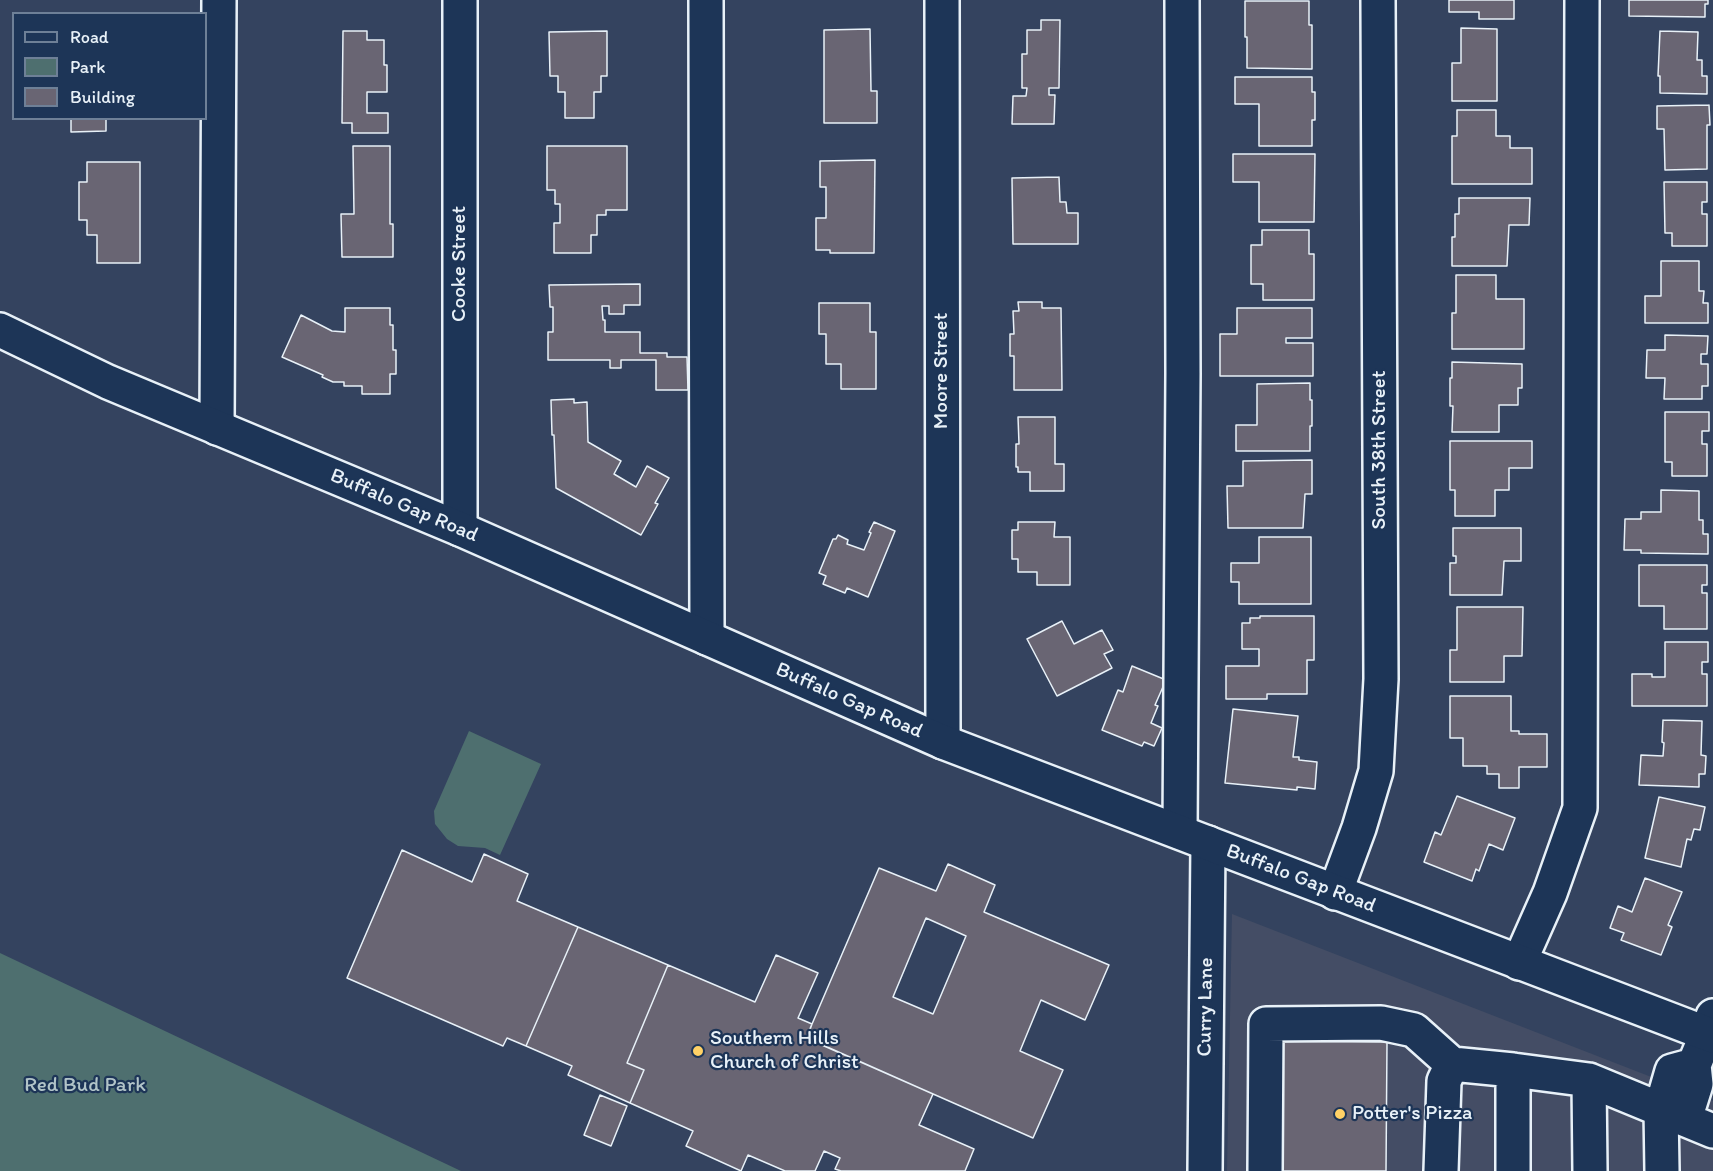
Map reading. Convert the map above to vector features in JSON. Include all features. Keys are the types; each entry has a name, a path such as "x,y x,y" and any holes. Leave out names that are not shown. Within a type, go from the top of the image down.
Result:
{"street":[{"path":"217,428 219,0"},
{"name":"Cooke Street","path":"460,0 460,529"},
{"path":"706,0 707,638"},
{"name":"Moore Street","path":"942,0 943,742"},
{"name":"Curry Lane","path":"1182,0 1183,385 1205,1171"},
{"name":"South 38th Street","path":"1335,893 1359,828 1376,771 1381,655 1378,0"},
{"path":"1519,963 1550,893 1580,808 1582,0"},
{"name":"Buffalo Gap Road","path":"0,330 108,382 460,529 943,742 1519,963 1711,1029"},
{"path":"1264,1171 1266,1024 1381,1023 1414,1030 1452,1064 1589,1080 1686,1120"},
{"path":"1662,1171 1686,1120 1672,1071 1694,1065 1711,1029"},
{"path":"1441,1171 1444,1081 1452,1064"},
{"path":"1513,1070 1513,1171"},
{"path":"1589,1080 1590,1171"}],"shaded area":[{"path":"1232,914 1713,1101 1713,1171 1227,1171"}],"green space":[{"path":"469,731 541,764 500,855 485,848 458,846 447,839 435,824 434,811"},
{"name":"Red Bud Park","path":"0,953 461,1171 0,1171"}],"building":[{"path":"1449,0 1514,0 1514,19 1479,19 1479,12 1449,12"},
{"path":"1629,0 1708,0 1708,4 1705,4 1705,17 1629,16"},
{"path":"1245,1 1309,1 1309,25 1312,25 1312,69 1247,68"},
{"path":"1041,20 1060,20 1059,88 1049,88 1049,95 1055,95 1054,124 1012,124 1013,96 1026,96 1027,88 1022,88 1022,54 1027,54 1027,30 1041,30"},
{"path":"1461,28 1497,29 1497,101 1452,101 1452,63 1461,63"},
{"path":"870,29 871,91 877,91 877,123 824,123 824,30"},
{"path":"343,31 367,31 367,40 384,40 387,92 367,92 367,113 388,113 388,133 352,133 352,123 342,123"},
{"path":"607,31 607,76 601,76 601,92 594,92 594,118 565,118 565,92 558,92 558,76 550,76 549,32"},
{"path":"1660,31 1698,32 1697,60 1702,60 1702,76 1707,76 1707,94 1660,93 1660,76 1658,76"},
{"path":"1235,77 1312,77 1312,92 1315,92 1315,120 1312,120 1312,146 1259,146 1259,104 1235,104"},
{"path":"1709,105 1707,169 1665,170 1664,129 1657,129 1657,106"},
{"path":"1457,110 1496,110 1496,136 1510,136 1510,148 1532,148 1532,184 1452,184 1452,136 1457,136"},
{"path":"71,120 106,120 106,131 71,132"},
{"path":"353,146 390,146 390,224 393,224 393,257 342,257 341,214 354,214"},
{"path":"547,146 627,146 627,210 606,210 606,215 597,215 597,235 591,235 591,253 554,253 554,223 560,223 560,204 555,204 555,190 547,190"},
{"path":"1233,154 1315,154 1314,222 1259,222 1259,182 1233,182"},
{"path":"875,160 874,253 830,253 830,250 816,250 816,218 826,218 826,187 820,187 820,161"},
{"path":"87,162 140,162 140,263 97,263 97,235 87,235 87,220 79,220 79,182 87,182"},
{"path":"1059,177 1060,202 1066,202 1067,213 1078,213 1078,244 1013,244 1012,178"},
{"path":"1664,182 1707,182 1707,202 1702,202 1702,214 1707,214 1707,246 1672,246 1672,233 1665,233"},
{"path":"1459,198 1530,198 1529,225 1509,225 1507,266 1452,266 1452,237 1455,237 1455,214 1459,214"},
{"path":"1262,230 1309,230 1309,254 1314,254 1314,300 1263,300 1263,284 1251,284 1251,245 1262,245"},
{"path":"1661,261 1699,261 1699,291 1704,291 1703,303 1708,303 1708,323 1645,323 1645,296 1661,296"},
{"path":"1456,275 1496,275 1496,299 1524,299 1524,349 1452,349 1452,313 1456,313"},
{"path":"640,284 640,305 624,305 624,314 609,314 609,306 602,306 605,332 640,332 640,353 667,353 667,357 687,357 688,390 656,390 656,360 621,360 621,368 610,368 610,360 548,360 548,332 553,332 553,307 550,307 549,285"},
{"path":"1018,302 1042,302 1042,308 1061,308 1062,390 1014,390 1014,356 1010,356 1010,334 1014,334 1013,311 1019,311"},
{"path":"819,303 870,303 870,332 876,332 876,389 841,389 841,364 826,364 826,334 819,334"},
{"path":"345,308 390,308 393,350 396,350 396,374 390,374 390,394 362,394 362,386 344,386 344,382 333,382 322,377 323,375 282,357 301,315 332,331 345,332"},
{"path":"1237,308 1312,308 1312,338 1286,338 1286,343 1313,343 1313,376 1220,376 1220,334 1237,334"},
{"path":"1665,335 1708,336 1707,354 1701,354 1701,364 1708,364 1708,386 1702,386 1702,399 1664,399 1665,378 1646,378 1647,350 1665,350"},
{"path":"1452,362 1522,364 1522,388 1518,388 1518,405 1499,405 1499,432 1452,432 1453,406 1450,406 1450,378 1452,378"},
{"path":"1310,383 1312,426 1310,426 1310,451 1236,451 1236,425 1257,425 1257,384"},
{"path":"574,399 574,403 587,402 588,442 621,461 614,474 636,487 647,466 669,478 641,535 556,488 551,400"},
{"path":"1665,412 1709,412 1709,431 1702,431 1702,444 1707,444 1707,476 1672,476 1672,462 1665,462"},
{"path":"1018,417 1055,417 1055,464 1064,464 1064,491 1030,491 1030,472 1018,472 1016,444 1019,444"},
{"path":"1450,441 1532,441 1532,468 1509,468 1509,490 1495,490 1495,516 1455,516 1455,490 1450,490"},
{"path":"1312,460 1312,494 1305,494 1303,528 1228,528 1227,486 1243,486 1243,461"},
{"path":"1661,490 1699,491 1699,520 1703,520 1703,534 1708,534 1708,554 1641,553 1641,550 1624,550 1625,519 1641,519 1641,512 1661,512"},
{"path":"874,522 895,531 868,597 847,588 845,593 823,584 826,576 819,573 833,539 836,539 838,535 848,540 847,544 864,550"},
{"path":"1018,522 1055,522 1054,537 1070,537 1070,585 1037,585 1037,572 1018,572 1018,559 1012,559 1012,530 1018,530"},
{"path":"1453,528 1521,528 1521,561 1504,561 1502,595 1450,595 1450,563 1456,563 1456,556 1453,556"},
{"path":"1259,537 1311,537 1311,604 1239,604 1239,582 1231,582 1231,563 1259,563"},
{"path":"1639,565 1707,565 1707,585 1702,585 1702,593 1707,593 1707,629 1664,629 1664,606 1639,606"},
{"path":"1457,607 1523,607 1522,656 1504,656 1504,682 1450,682 1450,650 1457,650"},
{"path":"1260,616 1314,616 1314,660 1307,660 1307,694 1267,694 1267,699 1226,699 1226,666 1259,666 1259,649 1242,649 1242,623 1250,623 1250,618 1260,618"},
{"path":"1062,621 1074,644 1102,630 1113,650 1104,654 1112,668 1057,696 1027,639"},
{"path":"1665,642 1708,642 1708,662 1702,662 1702,674 1707,674 1707,706 1632,706 1632,674 1652,674 1652,677 1665,677"},
{"path":"1132,666 1166,680 1155,705 1158,706 1151,723 1162,728 1154,746 1144,742 1142,746 1102,730 1118,690 1123,692"},
{"path":"1450,696 1511,696 1511,731 1519,731 1519,734 1547,734 1547,767 1519,767 1519,788 1499,788 1499,774 1487,774 1487,766 1463,766 1463,738 1450,738"},
{"path":"1233,709 1298,716 1293,757 1317,762 1315,789 1297,787 1297,790 1225,783"},
{"path":"1663,720 1702,721 1701,755 1706,756 1705,774 1699,774 1699,787 1639,785 1641,755 1663,756"},
{"path":"1457,796 1515,818 1503,850 1489,844 1479,871 1476,869 1472,881 1424,862 1435,832 1441,835"},
{"path":"1659,797 1705,807 1700,830 1694,829 1691,840 1687,839 1681,867 1645,858"},
{"path":"402,850 472,882 484,854 528,874 517,901 578,927 526,1046 507,1038 503,1046 347,978"},
{"path":"948,864 995,885 984,912 1109,965 1085,1020 1041,1000 1020,1051 1063,1070 1033,1138 806,1038 879,868 936,891","holes":["926,918 966,936 933,1014 893,997"]},
{"path":"1645,878 1682,892 1668,925 1672,927 1661,955 1621,940 1624,933 1610,928 1618,906 1632,912"},
{"path":"578,927 668,965 627,1063 644,1070 630,1103 568,1075 572,1066 526,1046"},
{"path":"776,955 818,973 798,1018 812,1024 807,1038 933,1094 919,1125 974,1149 965,1171 841,1171 835,1169 840,1158 824,1151 815,1171 785,1171 748,1155 741,1171 686,1146 693,1131 630,1103 644,1070 627,1063 668,965 755,1002"},
{"path":"1277,1041 1387,1042 1386,1171 1276,1171"},
{"path":"600,1095 627,1106 611,1146 584,1135"}],"place":[{"name":"Southern Hills Church of Christ","path":"698,1051"},
{"name":"Potter's Pizza","path":"1340,1114"}]}
